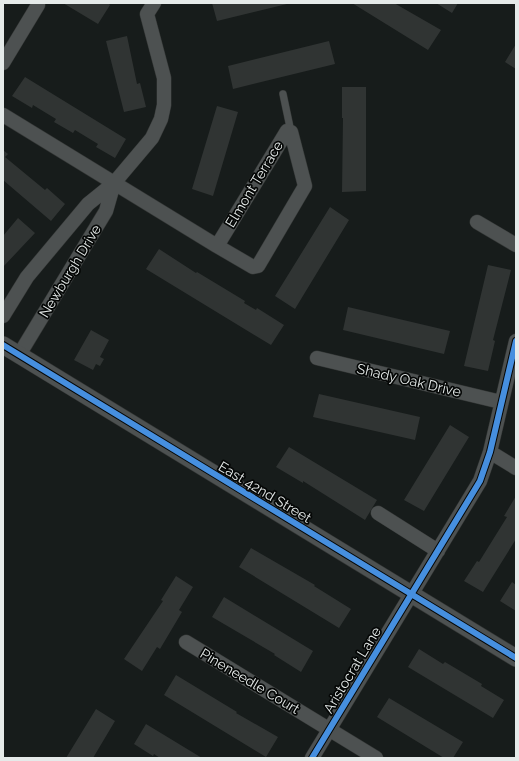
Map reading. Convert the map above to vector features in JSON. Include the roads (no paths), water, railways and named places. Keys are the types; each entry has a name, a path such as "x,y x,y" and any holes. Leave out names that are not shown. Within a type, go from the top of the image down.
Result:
{"street":[{"path":"3,63 38,5"},
{"name":"Newburgh Drive","path":"19,355 106,211 114,183 152,138 163,113 164,78 147,7"},
{"path":"3,115 114,183 88,204 26,278 3,316"},
{"name":"Elmont Terrace","path":"114,183 217,246 253,267 258,266 305,186 292,132 287,131 284,134 217,246"},
{"path":"477,222 516,245"},
{"path":"516,340 513,368 501,402 490,452 516,468"},
{"name":"East 42nd Street","path":"3,345 516,658"},
{"name":"Shady Oak Drive","path":"317,358 501,402"},
{"name":"Aristocrat Lane","path":"312,758 478,486 490,452"},
{"path":"378,513 438,551"},
{"name":"Pineneedle Court","path":"186,642 376,758"}],"lane":[{"path":"283,94 292,132"}]}
